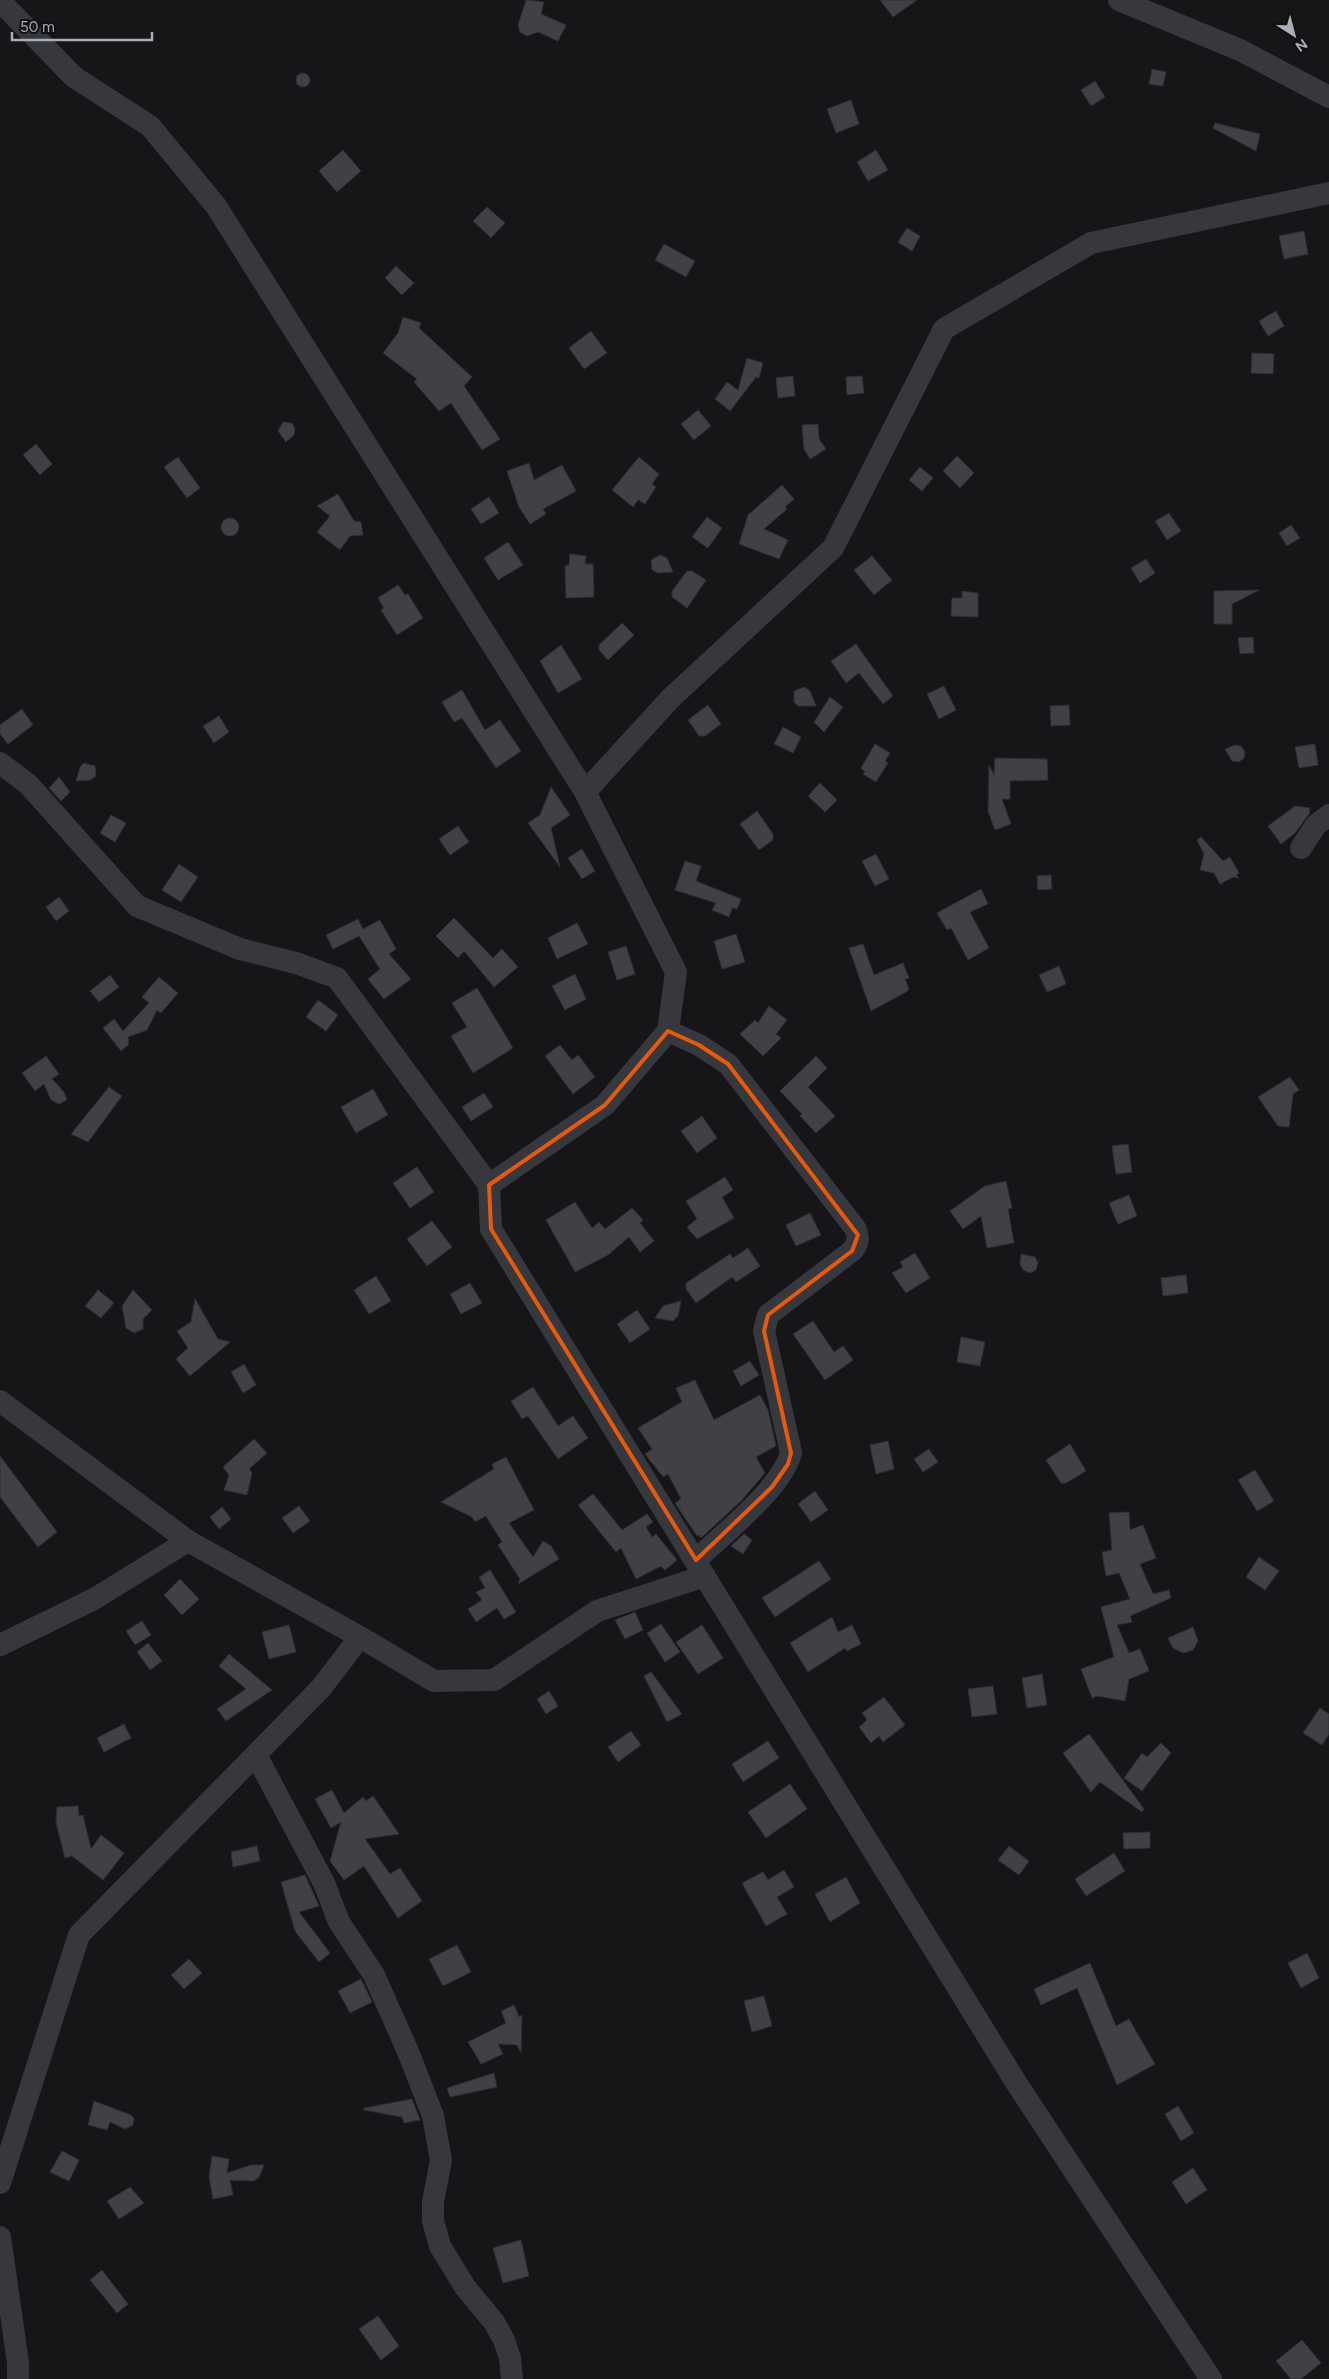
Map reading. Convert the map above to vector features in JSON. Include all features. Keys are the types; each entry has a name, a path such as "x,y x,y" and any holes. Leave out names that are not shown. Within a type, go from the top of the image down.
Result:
{"street":[{"path":"1119,0 1226,44 1329,97"},
{"path":"0,1 74,77 150,126 216,206 585,792 676,972 668,1031 605,1106 489,1184"},
{"path":"585,792 671,698 833,548 944,328 1091,243 1329,193"},
{"path":"0,763 28,784 137,906 240,949 296,963 337,978 489,1184 491,1229 1017,2084 1211,2379"},
{"path":"1301,848 1316,825 1329,815"},
{"path":"0,1401 188,1541 360,1636 434,1681 494,1680 597,1611 700,1568 772,1487 788,1464 791,1453 764,1332 768,1315 852,1251 856,1247 858,1235 849,1220 728,1064 699,1045 668,1031"},
{"path":"0,1645 94,1599 188,1541"},
{"path":"0,2183 79,1935 321,1688 360,1636"},
{"path":"256,1755 324,1883 339,1922 374,1975 409,2054 433,2116 441,2160 433,2202 433,2221 440,2246 465,2287 497,2328 510,2358 512,2379"},
{"path":"0,2237 12,2366"}],"highlighted area":[{"path":"668,1031 699,1045 728,1064 741,1079 858,1235 852,1251 768,1315 764,1331 791,1453 788,1464 772,1487 696,1560 491,1229 489,1185 605,1105"}],"building":[{"path":"526,0 544,2 541,14 566,25 558,41 538,32 527,36 520,32 518,25"},
{"path":"880,0 917,0 893,17"},
{"path":"1152,69 1166,72 1163,86 1149,84"},
{"path":"300,73 306,73 310,80 306,87 300,87 296,83 296,77"},
{"path":"1095,81 1105,97 1091,106 1081,90"},
{"path":"851,100 859,124 836,133 827,109"},
{"path":"1215,123 1260,134 1256,151 1213,128"},
{"path":"343,150 361,171 337,192 319,171"},
{"path":"876,150 888,170 868,181 857,162"},
{"path":"487,207 505,223 491,238 473,221"},
{"path":"907,228 920,236 912,251 898,242"},
{"path":"1304,231 1308,254 1284,259 1279,236"},
{"path":"664,244 695,261 686,277 655,260"},
{"path":"396,266 414,283 402,295 385,278"},
{"path":"1276,311 1284,326 1268,336 1259,321"},
{"path":"403,317 421,323 419,328 472,377 464,386 500,439 482,450 451,403 439,411 414,382 417,379 383,353 398,333"},
{"path":"591,331 607,353 584,369 569,348"},
{"path":"1252,353 1274,354 1273,374 1251,373"},
{"path":"747,358 763,363 759,378 756,377 730,411 715,399 727,382 738,390"},
{"path":"793,376 795,396 778,398 776,378"},
{"path":"862,376 864,393 847,395 846,377"},
{"path":"698,410 711,426 694,440 681,424"},
{"path":"283,422 292,423 295,429 294,435 286,442 278,431"},
{"path":"818,424 819,439 826,449 810,459 804,449 802,425"},
{"path":"36,444 52,464 40,475 23,455"},
{"path":"957,456 974,473 960,488 943,471"},
{"path":"178,457 200,488 187,498 164,467"},
{"path":"639,457 659,474 652,484 656,487 645,504 638,500 633,507 612,490"},
{"path":"529,463 534,480 562,465 576,491 543,509 546,514 530,524 519,507 507,471"},
{"path":"920,467 933,478 922,491 909,480"},
{"path":"782,485 794,499 785,507 787,509 764,529 788,540 779,559 739,544 748,515"},
{"path":"338,494 354,521 361,522 363,535 350,536 340,550 317,532 330,516 317,506"},
{"path":"489,497 499,513 481,524 471,509"},
{"path":"1169,513 1181,531 1167,540 1155,521"},
{"path":"707,517 722,528 708,548 692,537"},
{"path":"230,518 236,521 239,527 236,533 230,536 224,533 221,527 224,521"},
{"path":"1291,525 1300,538 1287,546 1279,533"},
{"path":"508,542 523,565 498,580 484,558"},
{"path":"570,554 586,556 585,564 593,564 594,597 566,598 565,566 569,565"},
{"path":"660,555 667,558 673,572 658,573 652,570 651,560"},
{"path":"872,556 892,580 874,595 854,570"},
{"path":"1146,559 1155,573 1140,583 1131,568"},
{"path":"687,571 692,571 706,580 687,608 672,597 672,591"},
{"path":"398,585 405,595 408,594 423,618 397,635 381,610 384,608 378,598"},
{"path":"1259,590 1232,604 1232,624 1214,624 1214,591"},
{"path":"962,591 978,593 978,617 951,616 952,598 962,598"},
{"path":"622,623 634,635 608,660 599,650 599,645"},
{"path":"1253,637 1254,653 1240,654 1238,638"},
{"path":"856,644 893,696 883,704 859,673 846,683 831,661"},
{"path":"561,645 582,679 558,693 540,661"},
{"path":"944,686 956,710 939,719 927,694"},
{"path":"804,687 810,691 816,706 798,706 794,702 794,691"},
{"path":"462,690 485,730 500,720 521,751 496,768 462,718 454,722 442,702"},
{"path":"830,697 843,707 824,732 814,722"},
{"path":"708,705 721,724 705,736 699,736 688,720"},
{"path":"1069,705 1070,725 1051,726 1050,706"},
{"path":"22,709 33,725 8,744 0,734 0,725"},
{"path":"219,716 229,732 214,743 203,726"},
{"path":"783,727 801,737 793,753 774,744"},
{"path":"875,744 890,753 885,761 888,763 876,782 863,774 865,772 861,768"},
{"path":"1315,744 1318,765 1299,768 1295,747"},
{"path":"1235,745 1241,746 1245,752 1244,758 1239,762 1232,761 1225,749"},
{"path":"995,758 1047,759 1048,780 1010,781 1010,799 1002,799 1011,824 995,830 988,811 989,765 994,775"},
{"path":"84,763 95,766 96,776 90,780 76,781 80,767"},
{"path":"59,777 70,792 61,801 49,788"},
{"path":"820,783 837,800 825,812 808,796"},
{"path":"551,787 570,815 551,828 560,867 528,823 540,815"},
{"path":"1295,806 1310,808 1309,814 1295,833 1281,844 1268,826"},
{"path":"757,811 773,834 773,840 759,850 740,824"},
{"path":"111,815 126,823 115,842 100,833"},
{"path":"458,826 469,842 450,855 439,839"},
{"path":"1201,837 1223,861 1230,857 1239,873 1236,875 1239,878 1233,877 1220,884 1214,873 1200,870 1204,854 1197,840"},
{"path":"582,849 595,871 582,879 568,858"},
{"path":"876,854 889,879 875,886 862,861"},
{"path":"685,861 701,866 696,881 741,899 737,909 732,908 729,917 712,910 716,903 675,890"},
{"path":"179,864 198,877 181,902 162,890"},
{"path":"1051,875 1052,889 1038,890 1037,876"},
{"path":"981,889 988,904 970,912 989,948 968,960 951,928 947,930 937,913"},
{"path":"59,897 69,911 56,921 46,907"},
{"path":"454,918 493,958 502,949 518,967 494,987 464,951 458,958 436,936"},
{"path":"358,919 363,929 380,920 396,949 389,954 411,979 384,999 368,979 380,969 359,936 333,949 326,935"},
{"path":"577,923 588,944 557,959 548,938"},
{"path":"736,934 745,962 722,969 714,941"},
{"path":"863,944 874,975 903,963 909,978 905,979 909,989 906,992 871,1011 849,948"},
{"path":"626,946 635,974 617,980 608,952"},
{"path":"1059,966 1066,984 1047,992 1039,975"},
{"path":"575,974 586,999 565,1010 552,986"},
{"path":"110,975 119,987 99,1002 90,991"},
{"path":"159,977 178,993 161,1013 157,1010 147,1030 128,1037 129,1044 121,1051 103,1028 114,1019 123,1031 149,1003 142,997"},
{"path":"477,988 513,1048 473,1073 451,1036 467,1027 452,1003"},
{"path":"318,1000 338,1015 326,1031 306,1017"},
{"path":"769,1006 787,1020 776,1034 781,1038 763,1056 740,1034 755,1020 758,1023"},
{"path":"560,1045 572,1060 578,1055 595,1077 573,1094 545,1056"},
{"path":"46,1056 59,1074 52,1079 64,1092 67,1100 59,1104 51,1100 44,1084 35,1091 22,1073"},
{"path":"816,1056 827,1068 808,1087 835,1116 816,1133 800,1116 802,1114 780,1091"},
{"path":"1290,1077 1299,1090 1293,1094 1289,1127 1278,1126 1258,1097"},
{"path":"109,1087 122,1096 88,1142 71,1134"},
{"path":"373,1089 388,1115 356,1133 341,1107"},
{"path":"484,1093 493,1107 471,1121 462,1107"},
{"path":"702,1116 717,1138 697,1153 681,1131"},
{"path":"1128,1144 1132,1172 1116,1174 1112,1146"},
{"path":"417,1167 434,1192 410,1208 393,1183"},
{"path":"725,1177 733,1190 722,1197 734,1218 697,1239 687,1227 697,1219 686,1201"},
{"path":"1006,1181 1012,1208 1008,1209 1014,1243 987,1248 981,1216 963,1229 950,1211 985,1186"},
{"path":"1129,1195 1137,1216 1118,1224 1109,1203"},
{"path":"575,1202 592,1228 599,1222 605,1229 632,1208 643,1220 640,1223 654,1241 640,1252 629,1237 608,1255 575,1272 546,1220"},
{"path":"810,1213 821,1235 796,1246 786,1225"},
{"path":"432,1221 452,1247 427,1266 407,1239"},
{"path":"748,1248 760,1266 736,1282 732,1277 696,1303 686,1289 686,1283 730,1254 733,1258"},
{"path":"915,1253 930,1278 906,1293 892,1273 903,1267 900,1262"},
{"path":"1021,1254 1035,1257 1038,1263 1036,1270 1030,1273 1023,1270 1020,1264"},
{"path":"1186,1275 1188,1293 1163,1296 1161,1278"},
{"path":"376,1276 391,1301 369,1314 354,1290"},
{"path":"470,1283 482,1303 461,1314 450,1294"},
{"path":"98,1290 114,1303 101,1318 85,1306"},
{"path":"133,1290 152,1310 143,1319 143,1329 134,1333 126,1328 122,1306"},
{"path":"195,1299 218,1339 230,1342 190,1376 176,1359 188,1348 177,1331 191,1322"},
{"path":"681,1301 678,1316 673,1321 655,1318 663,1306"},
{"path":"637,1310 650,1329 630,1343 617,1324"},
{"path":"813,1321 834,1352 843,1346 853,1360 825,1380 793,1334"},
{"path":"961,1337 985,1342 980,1366 957,1362"},
{"path":"750,1361 759,1375 741,1386 733,1371"},
{"path":"244,1364 256,1385 243,1393 231,1372"},
{"path":"695,1380 714,1420 760,1395 768,1410 776,1446 756,1457 765,1473 741,1501 701,1538 699,1535 697,1536 675,1503 681,1499 668,1474 663,1477 645,1454 652,1449 638,1428 682,1402 676,1388"},
{"path":"533,1387 558,1426 573,1416 588,1438 558,1459 528,1416 522,1419 511,1401"},
{"path":"254,1439 267,1453 249,1469 252,1473 247,1495 224,1490 229,1475 223,1467"},
{"path":"888,1441 894,1469 876,1474 870,1445"},
{"path":"1070,1444 1086,1471 1066,1483 1061,1483 1046,1460"},
{"path":"929,1449 938,1462 923,1472 914,1459"},
{"path":"0,1456 57,1532 38,1547 0,1497"},
{"path":"506,1457 534,1510 509,1523 533,1557 543,1541 551,1546 559,1559 518,1584 520,1579 498,1545 502,1542 486,1516 475,1522 472,1517 441,1502 494,1469 492,1464"},
{"path":"1255,1470 1274,1501 1257,1511 1238,1480"},
{"path":"815,1491 828,1510 811,1522 798,1504"},
{"path":"593,1494 622,1530 647,1514 653,1522 646,1527 652,1537 656,1534 677,1560 665,1570 661,1566 636,1579 621,1548 616,1552 578,1505"},
{"path":"299,1506 310,1521 293,1533 282,1518"},
{"path":"222,1507 231,1519 219,1529 210,1517"},
{"path":"1129,1512 1130,1530 1143,1525 1156,1558 1140,1564 1153,1594 1169,1590 1171,1598 1130,1616 1132,1622 1117,1625 1129,1653 1140,1649 1149,1671 1129,1679 1125,1701 1097,1696 1092,1698 1081,1669 1114,1657 1101,1607 1130,1599 1119,1573 1106,1576 1102,1552 1112,1550 1109,1513"},
{"path":"744,1534 752,1540 743,1554 731,1546"},
{"path":"1259,1557 1279,1571 1265,1590 1246,1577"},
{"path":"819,1561 831,1579 775,1617 762,1598"},
{"path":"490,1570 516,1612 504,1619 497,1608 476,1622 468,1609 482,1600 476,1592 485,1588 479,1577"},
{"path":"180,1579 199,1599 182,1615 164,1595"},
{"path":"635,1612 643,1630 625,1639 615,1620"},
{"path":"832,1617 838,1632 852,1625 861,1644 847,1651 845,1648 808,1672 790,1643"},
{"path":"142,1621 151,1635 135,1645 126,1631"},
{"path":"661,1624 680,1652 665,1662 647,1633"},
{"path":"289,1625 296,1652 269,1659 262,1632"},
{"path":"702,1625 723,1658 698,1674 676,1642"},
{"path":"1193,1627 1198,1641 1193,1650 1183,1653 1173,1648 1168,1638"},
{"path":"148,1643 162,1661 150,1670 137,1652"},
{"path":"229,1654 272,1690 226,1721 217,1709 246,1689 219,1666"},
{"path":"651,1672 682,1714 667,1722 644,1676"},
{"path":"1042,1674 1047,1705 1027,1708 1022,1678"},
{"path":"993,1686 997,1714 972,1717 968,1689"},
{"path":"549,1691 558,1706 546,1714 537,1699"},
{"path":"884,1697 905,1725 883,1742 879,1736 871,1743 859,1727 867,1720 862,1713"},
{"path":"1320,1708 1329,1714 1329,1734 1322,1745 1303,1733"},
{"path":"124,1724 131,1738 104,1752 97,1738"},
{"path":"631,1731 641,1745 618,1762 608,1747"},
{"path":"1089,1734 1144,1809 1142,1812 1100,1782 1091,1792 1063,1753"},
{"path":"768,1741 779,1758 743,1782 732,1764"},
{"path":"1161,1743 1171,1753 1142,1791 1124,1778 1142,1753 1147,1757"},
{"path":"790,1784 807,1809 766,1838 748,1812"},
{"path":"332,1790 344,1813 363,1797 366,1801 373,1796 399,1834 365,1839 390,1874 400,1868 422,1901 398,1918 364,1866 344,1880 330,1861 341,1822 331,1828 315,1799"},
{"path":"78,1806 79,1816 83,1815 91,1849 101,1835 124,1853 103,1880 72,1856 65,1858 56,1822 57,1807"},
{"path":"1150,1832 1150,1848 1124,1849 1123,1833"},
{"path":"257,1846 260,1861 233,1867 231,1852"},
{"path":"1009,1846 1029,1861 1019,1875 998,1860"},
{"path":"1114,1853 1125,1871 1086,1896 1075,1879"},
{"path":"784,1870 794,1887 777,1897 787,1914 766,1926 742,1883 763,1872 768,1880"},
{"path":"305,1875 319,1906 299,1912 330,1953 319,1962 295,1931 281,1882"},
{"path":"846,1877 860,1903 830,1922 815,1894"},
{"path":"457,1945 471,1972 443,1986 429,1959"},
{"path":"1307,1953 1319,1978 1301,1988 1288,1963"},
{"path":"189,1959 202,1973 184,1989 171,1975"},
{"path":"1090,1963 1116,2026 1129,2019 1155,2064 1117,2085 1077,1988 1041,2005 1034,1989"},
{"path":"361,1979 372,2002 350,2013 338,1991"},
{"path":"764,1996 772,2026 752,2032 744,2001"},
{"path":"514,2005 519,2017 522,2015 521,2053 517,2045 498,2044 503,2054 481,2064 468,2042 506,2023 501,2011"},
{"path":"494,2073 497,2087 450,2097 447,2088"},
{"path":"412,2099 420,2120 404,2123 402,2117 364,2110 364,2108"},
{"path":"94,2101 131,2115 134,2118 133,2125 125,2129 110,2122 107,2130 88,2125"},
{"path":"1178,2106 1194,2133 1181,2141 1165,2114"},
{"path":"62,2151 79,2160 69,2181 50,2172"},
{"path":"212,2156 229,2159 227,2173 251,2165 264,2165 259,2177 254,2181 230,2180 233,2195 213,2199 209,2177"},
{"path":"1193,2168 1207,2190 1186,2204 1172,2182"},
{"path":"130,2187 144,2203 119,2219 107,2201"},
{"path":"521,2240 529,2276 503,2283 493,2248"},
{"path":"102,2270 128,2304 117,2313 90,2280"},
{"path":"378,2316 399,2346 381,2360 359,2329"},
{"path":"1302,2340 1321,2363 1301,2379 1291,2379 1276,2361"}]}
